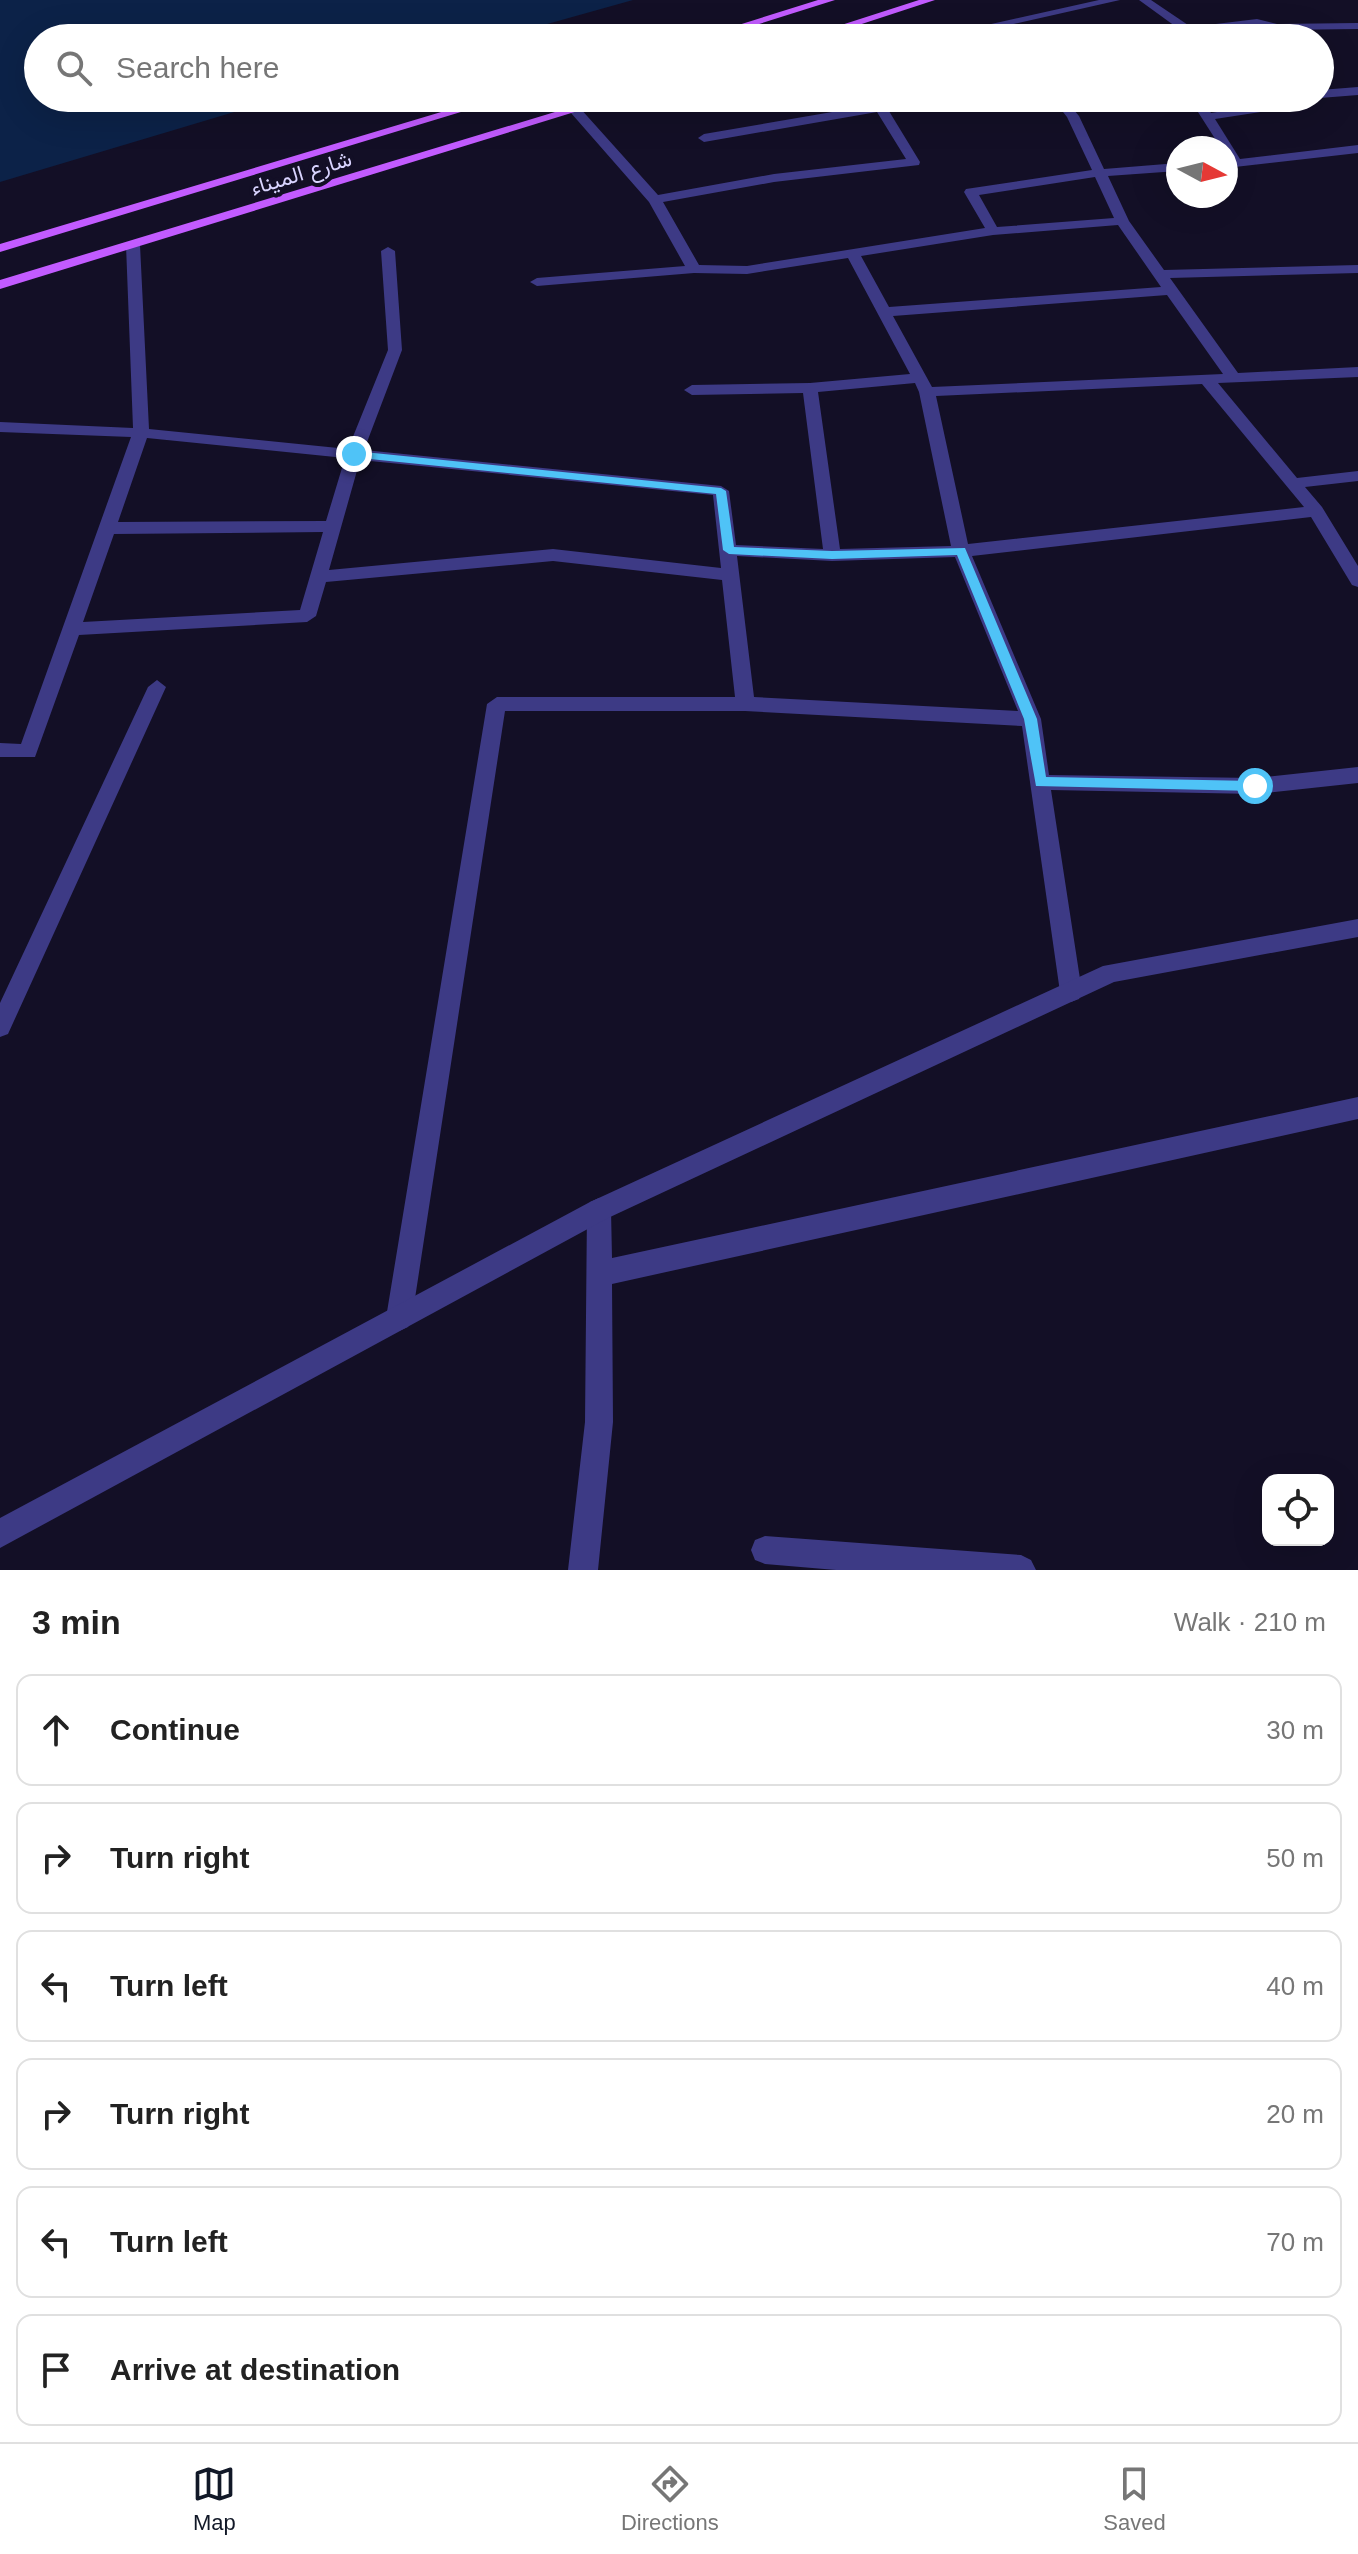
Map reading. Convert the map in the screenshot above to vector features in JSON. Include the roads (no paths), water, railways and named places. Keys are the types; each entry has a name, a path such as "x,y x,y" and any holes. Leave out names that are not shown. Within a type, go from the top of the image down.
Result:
{"main road":[{"path":"750,24 830,0"},
{"path":"852,24 930,0"},
{"path":"0,248 219,201 463,112"},
{"name":"شارع الميناء","path":"0,285 133,245 219,201 567,112"}],"street":[{"path":"1001,24 1115,0"},
{"path":"1144,0 1179,24"},
{"path":"1242,24 1265,24"},
{"path":"1334,26 1358,26"},
{"path":"1334,93 1358,91"},
{"path":"577,112 655,200 694,269"},
{"path":"704,138 833,112"},
{"path":"655,200 774,178 914,162 883,112"},
{"path":"1070,112 1122,221 1235,380"},
{"path":"1204,112 1217,136"},
{"path":"1207,117 1238,112"},
{"path":"1238,163 1358,149"},
{"path":"993,231 971,192 1099,173 1166,168"},
{"path":"537,282 694,269 747,270 993,231 1122,221"},
{"path":"0,750 28,752 141,433 133,245"},
{"path":"73,629 307,616 354,454 395,350 388,251"},
{"path":"852,253 924,385 961,551 1031,719 1071,992"},
{"path":"1162,274 1358,269"},
{"path":"884,312 1173,290"},
{"path":"692,390 1208,381 1358,372"},
{"path":"1208,381 1316,511 1358,581"},
{"path":"810,388 832,555"},
{"path":"0,427 141,433 721,491 745,704"},
{"path":"1291,484 1358,476"},
{"path":"729,550 832,555 961,551 1316,511"},
{"path":"109,528 333,526"},
{"path":"319,577 553,555 732,575"},
{"path":"0,1027 157,687"},
{"path":"399,1318 497,704 745,704 1031,719"},
{"path":"1040,782 1255,786 1358,775"},
{"path":"0,1534 599,1210 1111,973 1358,928"},
{"path":"598,1274 1358,1108"},
{"path":"583,1570 599,1422 599,1210"},
{"path":"765,1550 1021,1570"}],"water":[{"path":"0,0 633,0 547,24 24,24 24,112 234,112 0,182"}]}
